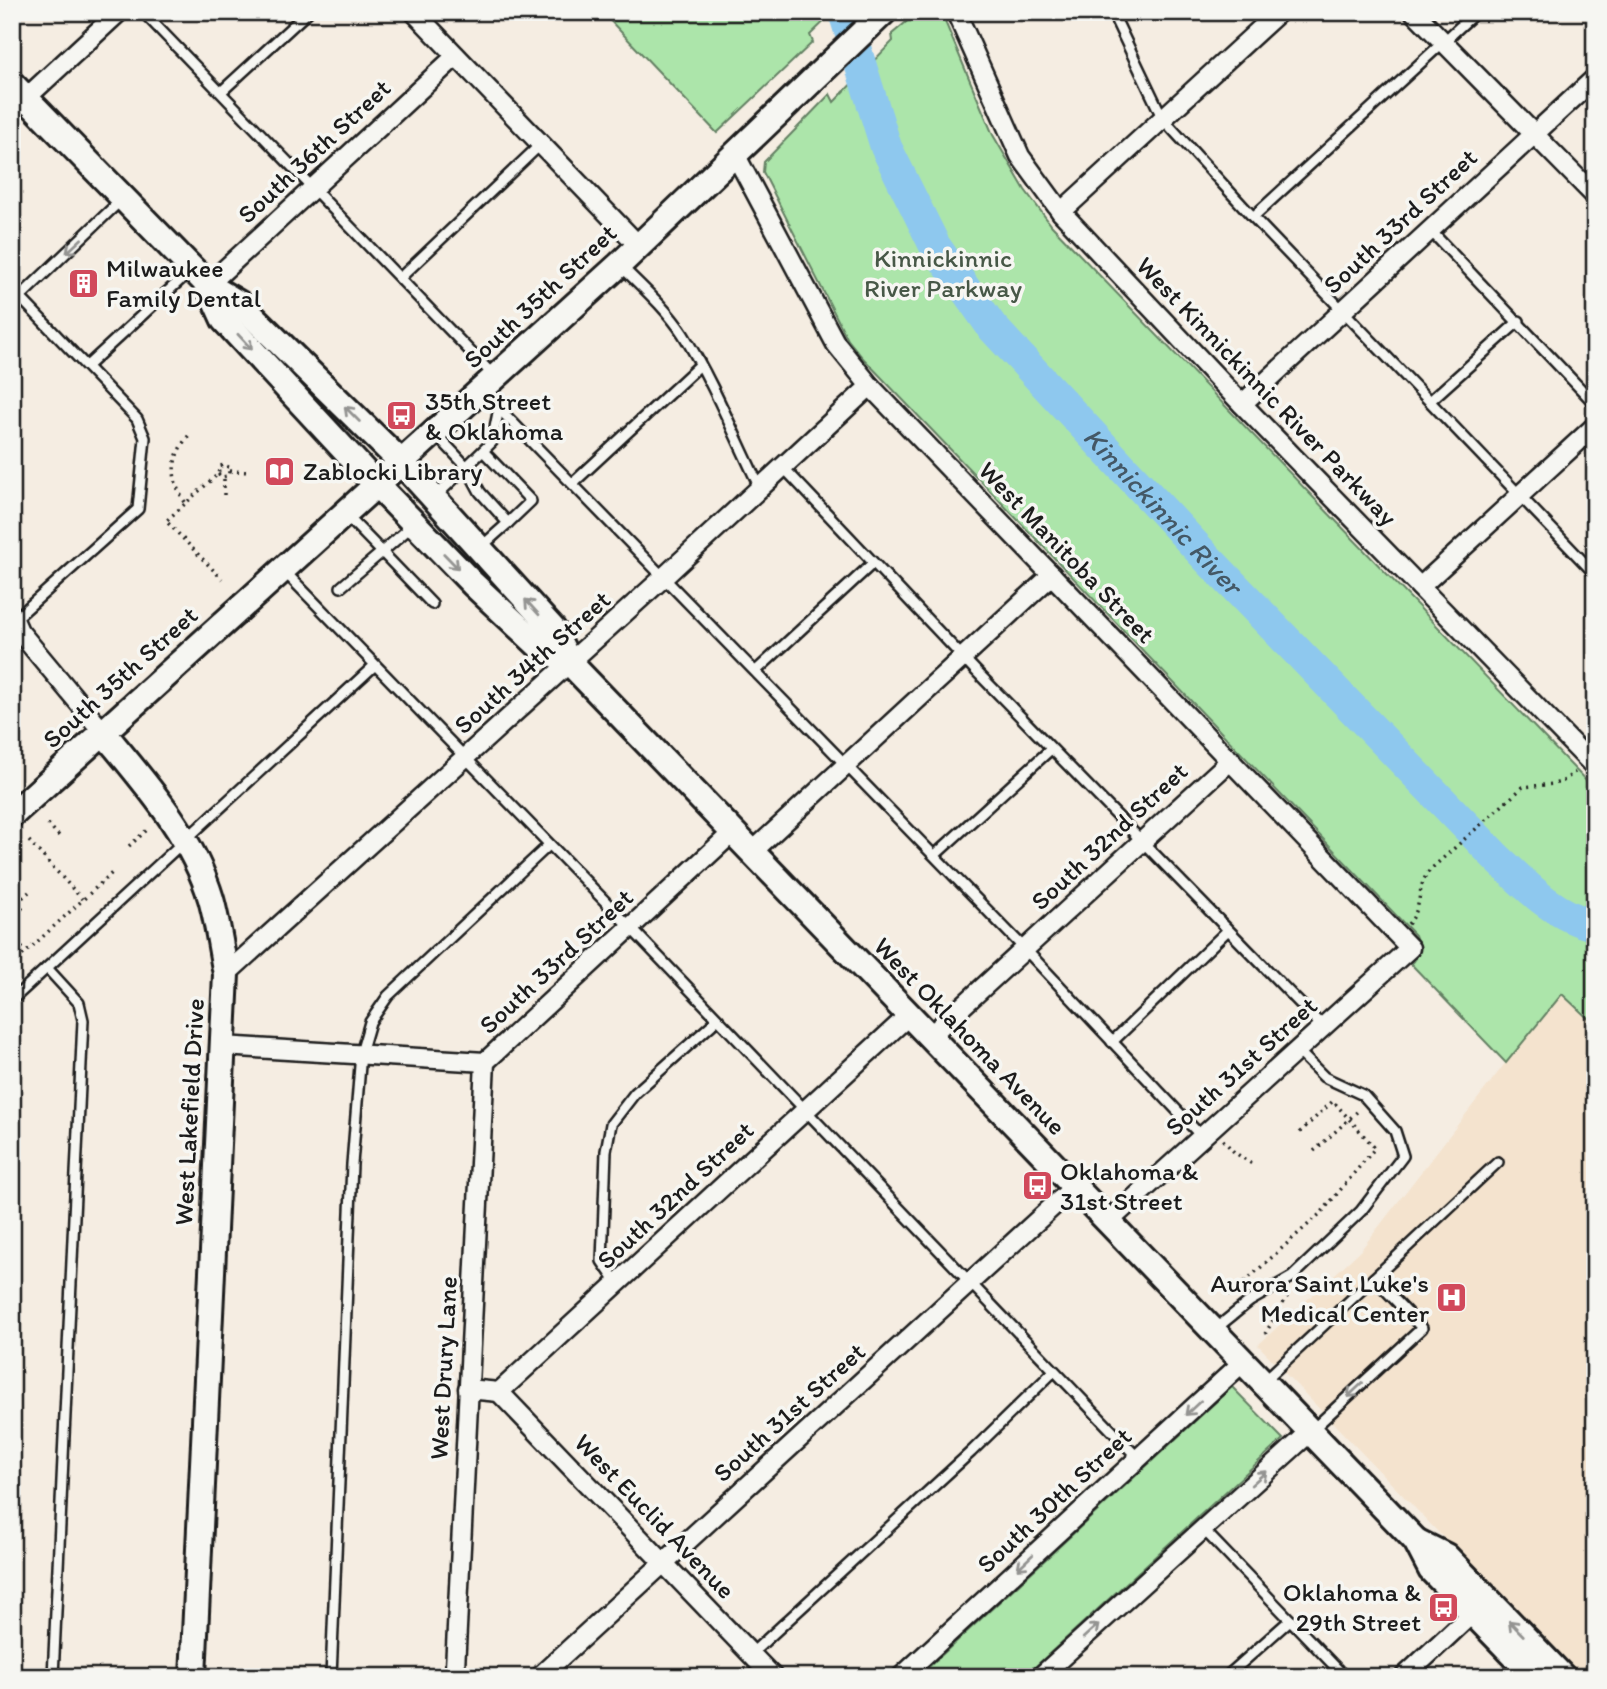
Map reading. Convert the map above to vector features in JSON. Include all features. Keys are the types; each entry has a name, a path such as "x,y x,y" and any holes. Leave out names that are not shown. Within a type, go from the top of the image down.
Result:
{"main road":[{"name":"South 35th Street","path":"12,814 619,265 883,13"},
{"name":"West Oklahoma Avenue","path":"17,98 123,198 200,277 240,304 400,461 553,629 570,663"},
{"name":"West Oklahoma Avenue","path":"200,277 224,320 376,484 473,584 537,644 570,663 1416,1541 1431,1570 1480,1606 1563,1677"},
{"name":"West Lakefield Drive","path":"103,732 161,804 186,841 211,898 226,974 193,1677"},
{"name":"West Oklahoma Avenue","path":"1480,1606 1535,1677"}],"street":[{"path":"17,98 119,12"},
{"path":"414,12 638,245"},
{"name":"West Kinnickinnic River Parkway","path":"956,12 1020,156 1061,212 1242,404 1595,767"},
{"path":"1061,212 1279,12"},
{"path":"1414,12 1595,196"},
{"name":"South 36th Street","path":"200,277 313,188 456,56"},
{"name":"South 33rd Street","path":"1242,404 1595,78"},
{"name":"West Manitoba Street","path":"736,156 836,344 870,386 1410,948"},
{"name":"South 34th Street","path":"226,974 570,663 870,386"},
{"path":"1420,587 1595,426"},
{"path":"751,853 1052,575"},
{"name":"West Lakefield Drive","path":"13,619 19,631 103,732"},
{"name":"South 32nd Street","path":"930,1036 1231,760"},
{"name":"South 33rd Street","path":"222,1046 485,1062 732,833"},
{"name":"South 31st Street","path":"1107,1223 1410,948"},
{"name":"South 32nd Street","path":"499,1392 909,1015"},
{"name":"West Drury Lane","path":"457,1677 455,1668 485,1062"},
{"name":"South 31st Street","path":"539,1677 1074,1187"},
{"name":"South 30th Street","path":"901,1677 1243,1362"},
{"path":"468,1389 499,1392"},
{"name":"West Euclid Avenue","path":"499,1392 773,1677"},
{"path":"1040,1677 1310,1432"},
{"path":"1405,1677 1480,1606"}],"lane":[{"path":"143,12 400,278 488,383 499,408 935,855 1112,1042 1207,1132"},
{"path":"221,92 308,12"},
{"path":"1112,12 1163,119 1253,217 1595,574"},
{"path":"1253,217 1476,12"},
{"path":"400,278 541,144"},
{"path":"20,297 123,198"},
{"path":"1429,229 1595,404"},
{"path":"619,265 682,332 701,365 760,488"},
{"path":"86,366 200,277"},
{"path":"12,289 138,419 145,438 138,509 13,619"},
{"path":"1430,401 1519,321"},
{"path":"573,483 701,365"},
{"path":"433,498 492,442 499,408"},
{"path":"434,432 466,466 480,492 508,523"},
{"path":"479,549 531,501 483,451"},
{"path":"783,467 962,657 1323,1027"},
{"path":"344,514 432,604"},
{"path":"341,587 414,523"},
{"path":"756,671 873,563"},
{"path":"283,571 631,928 1138,1458"},
{"path":"12,1000 375,665"},
{"path":"935,855 1051,749"},
{"path":"331,1677 351,1178 361,1053 370,1022 388,996 549,845"},
{"path":"1112,1042 1228,930"},
{"path":"47,968 79,1003 83,1020 53,1677"},
{"path":"617,1283 602,1261 606,1151 611,1124 635,1093 718,1019"},
{"path":"1213,1331 1250,1301 1292,1276 1361,1211 1403,1156 1395,1131 1363,1095 1324,1077 1297,1050"},
{"path":"1262,1382 1498,1162"},
{"path":"1310,1432 1422,1328 1374,1278"},
{"path":"751,1654 971,1452 1053,1372"},
{"path":"1203,1529 1345,1677"},
{"path":"1226,1677 1290,1619"}],"path":[{"path":"186,503 179,493 173,471 178,452 189,435"},
{"path":"222,579 166,522 218,474 221,465 227,466 230,471"},
{"path":"230,471 249,472"},
{"path":"224,477 228,476 230,471"},
{"path":"218,474 224,477"},
{"path":"223,495 224,477"},
{"path":"1406,925 1418,912 1421,884 1432,869 1517,792 1530,785 1563,781 1575,772"},
{"path":"48,824 61,838"},
{"path":"129,846 147,830"},
{"path":"29,841 83,900"},
{"path":"12,965 113,872"},
{"path":"12,907 29,892"},
{"path":"12,898 25,912"},
{"path":"12,937 26,952"},
{"path":"1229,1296 1322,1212 1376,1148 1333,1101 1298,1134"},
{"path":"1314,1151 1369,1101"},
{"path":"1207,1132 1252,1164"},
{"path":"1265,1334 1292,1287 1292,1276"}],"shaded area":[{"name":"Aurora Saint Luke's Medical Center","path":"1562,994 1595,1025 1595,1677 1580,1677 1543,1641 1258,1345 1360,1251 1534,1026"}],"green space":[{"path":"602,12 834,12 810,35 813,42 717,133"},
{"name":"Kinnickinnic River Parkway","path":"918,12 941,12 993,135 1025,190 1052,226 1595,790 1595,1025 1562,994 1506,1063 1411,964 1418,950 1415,935 848,340 763,172 764,162 830,94 834,102 893,41 892,34"},
{"path":"1232,1387 1283,1439 1024,1677 918,1677"}],"waterway":[{"name":"Kinnickinnic River","path":"844,12 886,147 935,246 992,327 1204,555 1496,857 1554,907 1595,925"}],"place":[{"name":"Milwaukee Family Dental","path":"83,283"},
{"name":"35th Street & Oklahoma","path":"402,416"},
{"name":"Zablocki Library","path":"280,471"},
{"name":"Oklahoma & 31st Street","path":"1037,1186"},
{"name":"Aurora Saint Luke's Medical Center","path":"1452,1298"},
{"name":"Oklahoma & 29th Street","path":"1444,1607"}]}
